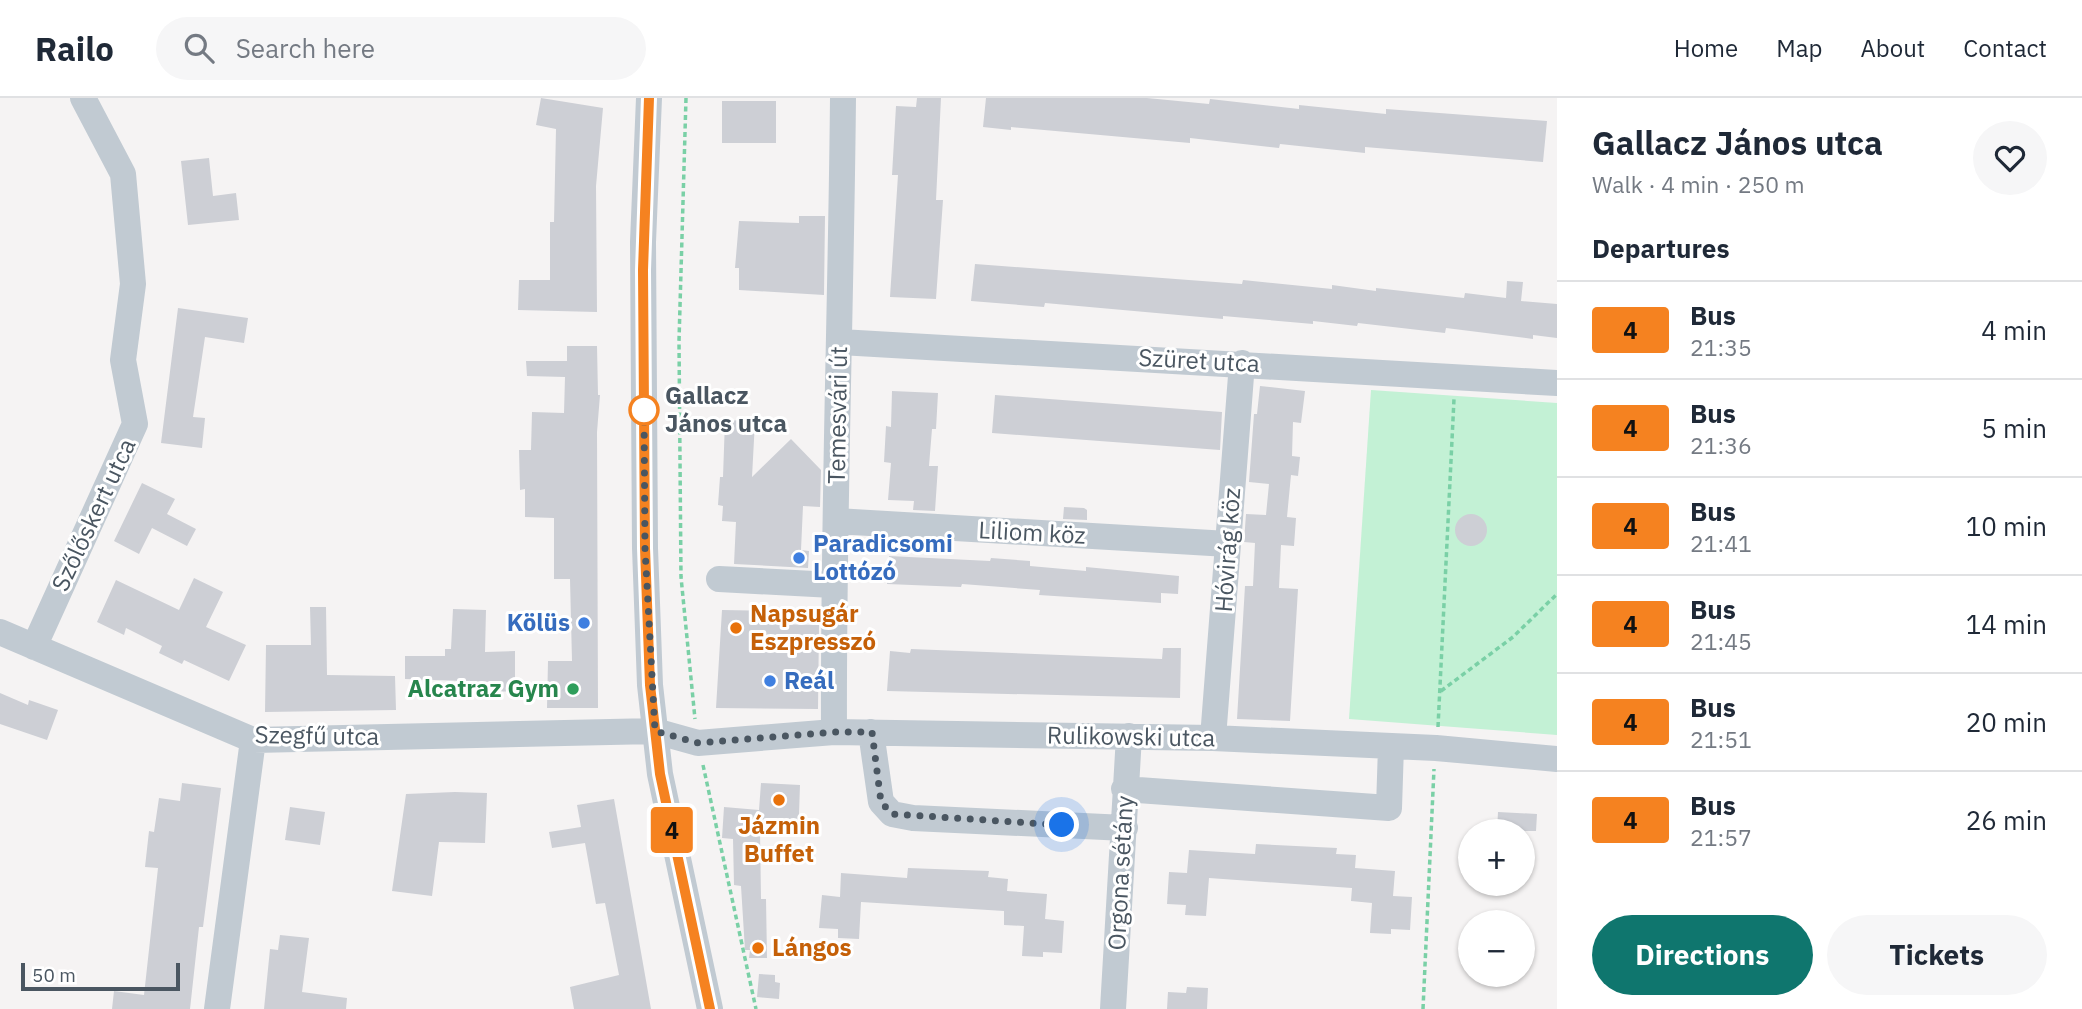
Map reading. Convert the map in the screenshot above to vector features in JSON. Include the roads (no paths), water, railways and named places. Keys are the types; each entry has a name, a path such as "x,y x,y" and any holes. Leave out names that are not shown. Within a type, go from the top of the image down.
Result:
{"street":[{"name":"Szőlőskert utca","path":"34,647 135,424 123,359 133,285 123,174 83,98"},
{"path":"649,98 643,242 645,534 650,685 660,774 710,1009"},
{"name":"Temesvári út","path":"834,732 833,585 840,342 842,98"},
{"name":"Szüret utca","path":"840,342 1557,383"},
{"name":"Hóvirág köz","path":"1213,738 1242,363"},
{"name":"Liliom köz","path":"836,521 1228,544"},
{"path":"719,579 833,585"},
{"name":"Szegfű utca","path":"0,632 253,740 655,731"},
{"name":"Rulikowski utca","path":"655,731 698,743 834,732 1129,736 1436,748 1557,759"},
{"path":"872,732 881,802 892,814 1125,828"},
{"name":"Orgona sétány","path":"1113,1009 1129,736"},
{"path":"217,1009 253,740"},
{"path":"1124,789 1390,808 1391,746"}],"place":[{"name":"Gallacz János utca","path":"644,410"},
{"name":"Paradicsomi Lottózó","path":"799,558"},
{"name":"Kölüs","path":"584,623"},
{"name":"Napsugár Eszpresszó","path":"736,628"},
{"name":"Reál","path":"770,681"},
{"name":"Alcatraz Gym","path":"573,689"},
{"name":"Jázmin Buffet","path":"779,800"},
{"name":"Lángos","path":"758,948"}]}
